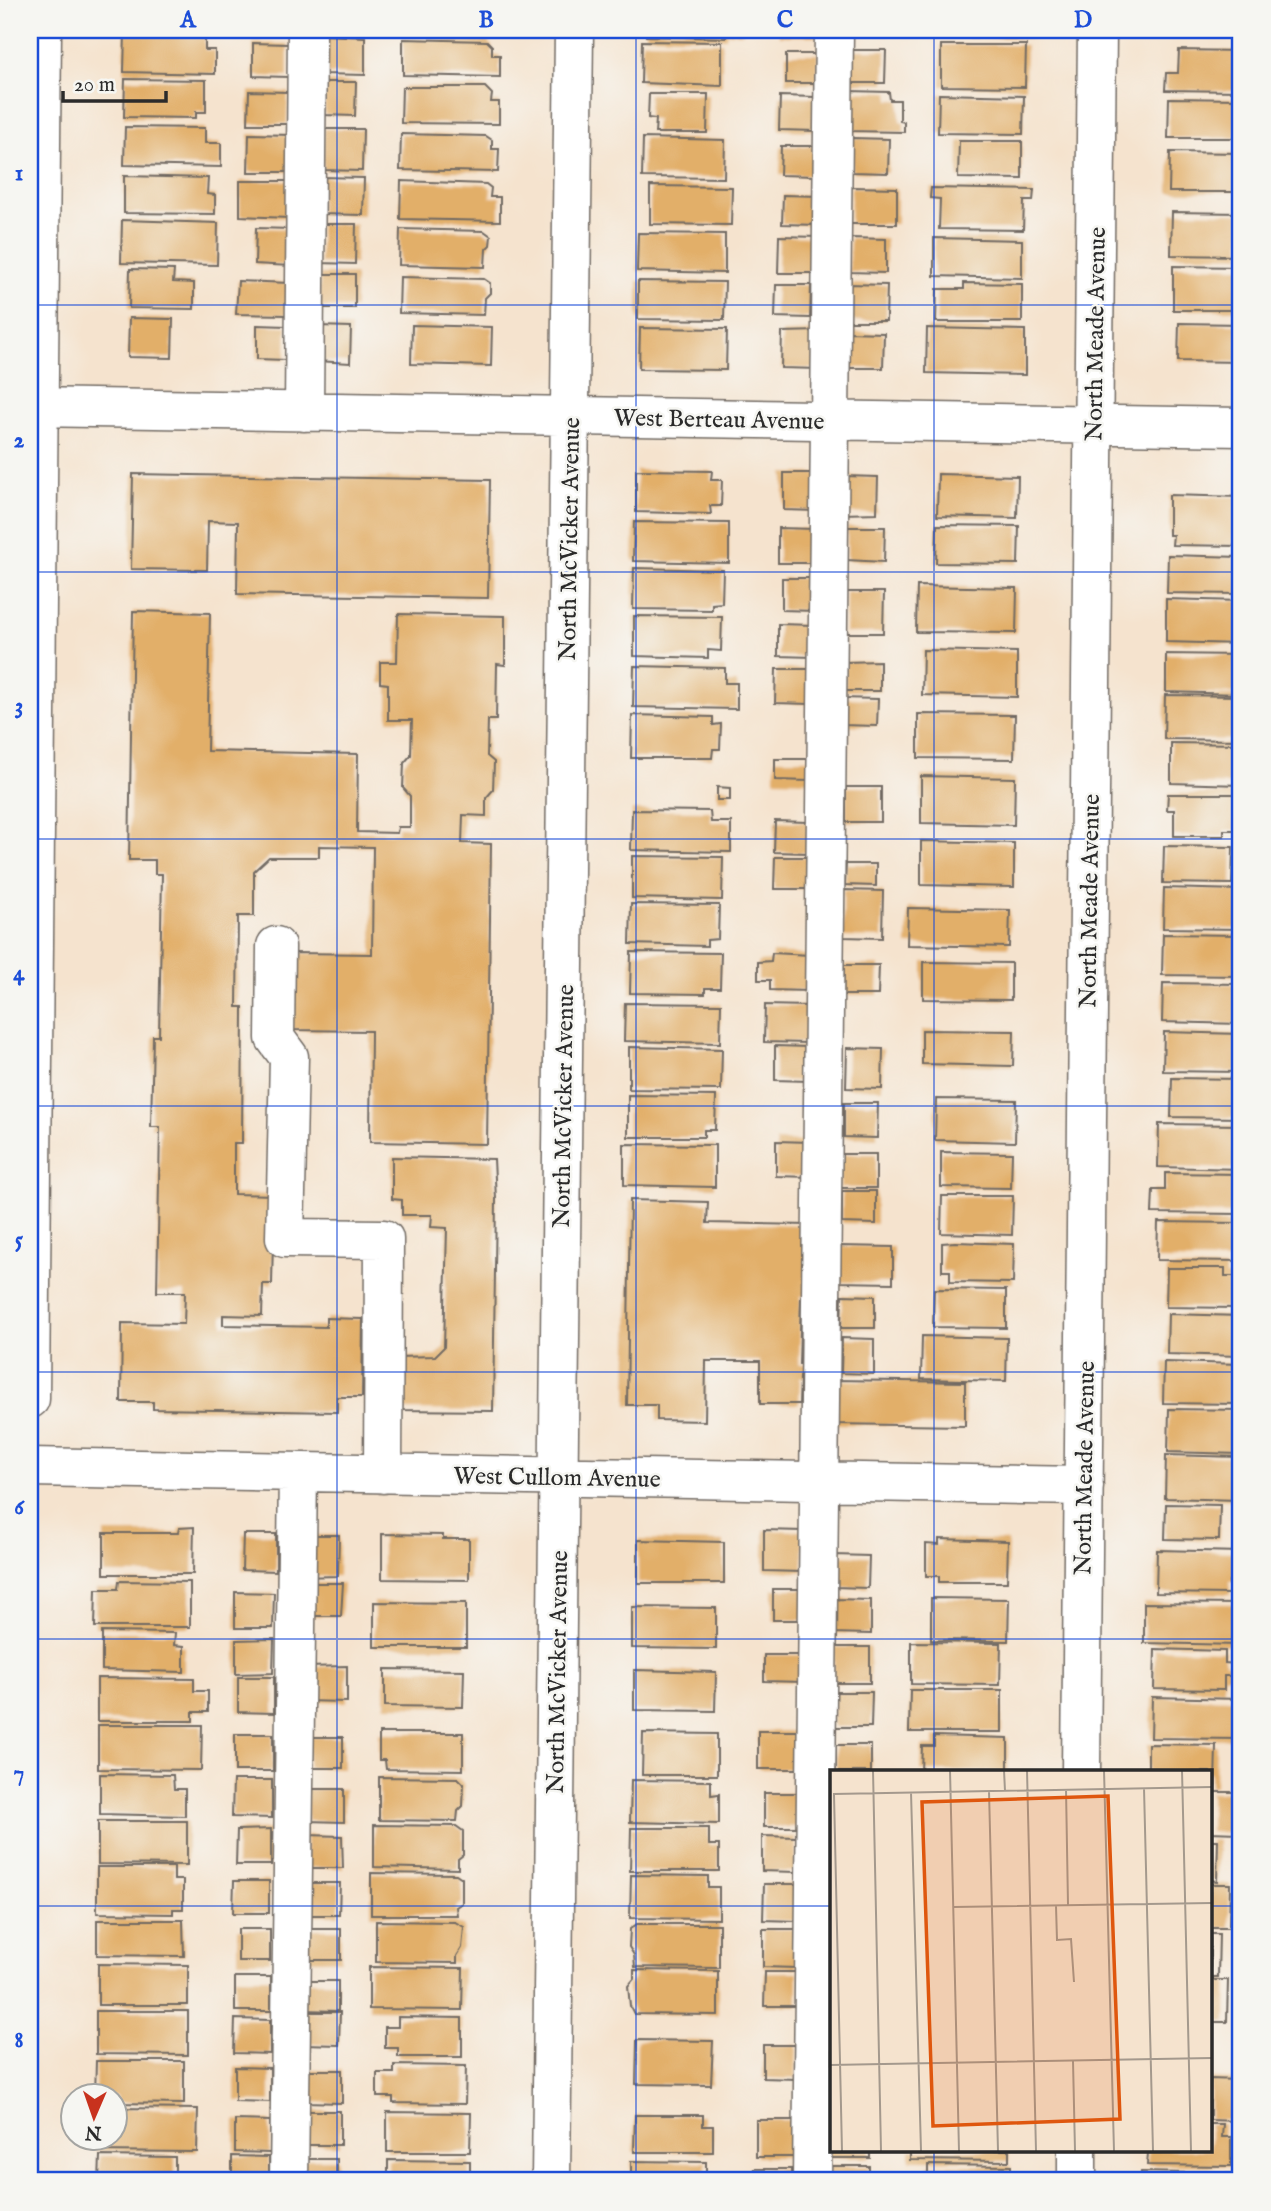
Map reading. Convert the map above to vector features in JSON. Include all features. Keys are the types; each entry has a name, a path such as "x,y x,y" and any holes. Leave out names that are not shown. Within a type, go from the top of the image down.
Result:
{"street":[{"path":"30,1399 34,407 42,30"},
{"path":"304,412 307,30"},
{"name":"North McVicker Avenue","path":"551,2181 574,30"},
{"path":"813,2181 834,30"},
{"name":"North Meade Avenue","path":"1081,1770 1097,30"},
{"name":"West Berteau Avenue","path":"34,407 1241,427"},
{"path":"276,946 275,1038 289,1057 285,1238 384,1239 383,1474"},
{"name":"West Cullom Avenue","path":"30,1467 1084,1486"},
{"path":"289,2181 298,1472"},
{"path":"1077,2152 1077,2181"}],"building":[{"path":"646,30 746,30 741,33 727,33 726,38 646,36"},
{"path":"779,30 819,30 819,36 779,36"},
{"path":"854,30 888,30 888,35 854,35"},
{"path":"959,30 1036,30 1036,38 959,37"},
{"path":"125,32 205,34 205,50 215,50 215,74 124,72"},
{"path":"324,35 365,37 365,75 323,74"},
{"path":"403,39 487,41 492,46 492,55 500,55 500,77 403,75"},
{"path":"642,41 722,42 722,86 641,83"},
{"path":"253,43 288,44 288,77 253,76"},
{"path":"941,45 1026,45 1025,87 941,86"},
{"path":"851,50 886,50 885,83 850,83"},
{"path":"1179,50 1241,51 1240,91 1165,90 1166,73 1178,73"},
{"path":"786,54 818,54 818,83 786,83"},
{"path":"125,79 206,80 206,112 196,112 196,118 124,117"},
{"path":"325,82 356,82 355,116 324,115"},
{"path":"402,87 485,87 492,94 491,102 499,102 499,124 401,123"},
{"path":"249,91 288,92 287,124 248,124"},
{"path":"849,91 889,92 890,100 900,100 900,121 904,122 904,132 848,131"},
{"path":"649,94 708,94 707,133 655,133 656,119 648,118"},
{"path":"939,94 1024,96 1023,134 938,133"},
{"path":"780,96 816,97 816,131 779,130"},
{"path":"1169,98 1239,99 1241,136 1168,138"},
{"path":"125,127 205,128 205,143 221,143 221,167 124,165"},
{"path":"324,129 363,129 362,171 323,170"},
{"path":"249,134 291,135 290,172 248,172"},
{"path":"401,134 486,136 492,140 492,149 499,149 498,172 400,170"},
{"path":"643,138 725,140 724,178 642,177"},
{"path":"852,138 889,139 888,173 852,172"},
{"path":"959,141 1022,141 1022,179 958,178"},
{"path":"781,146 816,146 816,176 780,175"},
{"path":"1170,152 1241,153 1241,192 1169,192"},
{"path":"124,176 208,178 207,194 215,195 215,214 124,213"},
{"path":"321,177 364,178 363,215 320,214"},
{"path":"240,181 290,181 289,218 240,216"},
{"path":"401,181 486,184 491,188 490,197 500,197 500,221 400,219"},
{"path":"650,186 732,187 731,225 650,224"},
{"path":"851,187 897,188 897,224 850,224"},
{"path":"931,188 1034,190 1033,201 1024,201 1023,230 939,229 940,199 930,198"},
{"path":"783,195 819,196 819,225 782,224"},
{"path":"1172,212 1241,213 1241,256 1171,255"},
{"path":"122,220 218,223 217,265 121,263"},
{"path":"320,224 356,224 355,264 320,263"},
{"path":"256,228 291,229 290,266 255,264"},
{"path":"400,229 484,231 491,236 490,245 486,249 485,267 399,265"},
{"path":"638,233 725,234 725,273 637,271"},
{"path":"779,236 818,237 817,273 778,273"},
{"path":"850,238 886,239 886,273 849,272"},
{"path":"934,238 1022,240 1022,278 934,276"},
{"path":"1173,266 1241,267 1241,298 1237,297 1238,310 1173,310"},
{"path":"130,269 174,270 173,282 194,283 194,309 129,308"},
{"path":"320,274 355,274 355,308 319,308"},
{"path":"400,277 484,279 490,283 490,293 485,298 484,315 399,313"},
{"path":"238,281 289,283 288,315 236,314"},
{"path":"638,281 725,282 724,320 638,319"},
{"path":"964,283 1022,284 1022,322 936,322 937,289 964,289"},
{"path":"848,284 887,285 886,321 847,321"},
{"path":"776,285 811,285 810,318 775,317"},
{"path":"129,318 173,319 172,358 128,357"},
{"path":"1179,323 1241,324 1241,362 1178,361"},
{"path":"257,325 287,326 286,360 257,359"},
{"path":"412,325 492,327 491,366 411,364"},
{"path":"318,326 351,327 350,363 317,361"},
{"path":"640,328 727,329 726,370 639,369"},
{"path":"927,328 1025,330 1025,375 926,373"},
{"path":"820,331 820,369 781,368 782,332"},
{"path":"846,332 884,333 883,368 846,368"},
{"path":"636,470 712,471 711,480 722,480 721,506 710,506 711,514 636,512"},
{"path":"784,473 818,473 817,511 784,510"},
{"path":"133,474 490,480 488,598 237,594 238,522 208,521 207,570 131,569"},
{"path":"938,474 1018,476 1017,518 937,516"},
{"path":"844,476 878,477 877,513 843,514"},
{"path":"1169,495 1241,497 1241,546 1172,545 1173,535 1169,535"},
{"path":"634,522 729,523 729,563 633,561"},
{"path":"937,525 1019,526 1018,564 936,563"},
{"path":"847,527 885,527 884,562 847,560"},
{"path":"778,528 815,529 814,563 778,563"},
{"path":"1168,555 1241,557 1241,594 1167,593"},
{"path":"634,568 723,570 722,603 712,604 712,610 633,609"},
{"path":"782,578 815,578 815,611 782,610"},
{"path":"917,586 1017,588 1016,633 916,632"},
{"path":"846,592 884,592 883,633 845,633"},
{"path":"1166,599 1241,601 1241,644 1166,642"},
{"path":"133,611 210,613 207,751 358,754 357,832 397,833 398,827 410,827 410,796 403,788 404,763 411,755 412,720 388,720 388,684 380,683 380,662 397,662 398,614 505,616 505,665 497,664 496,720 488,720 487,756 494,762 493,790 486,798 486,816 463,815 462,843 491,844 487,1144 370,1142 371,1031 292,1030 293,953 372,954 373,847 319,846 319,857 269,857 254,871 254,916 238,916 237,1007 243,1007 242,1143 234,1143 234,1194 274,1195 272,1284 263,1284 262,1316 223,1315 223,1325 326,1327 326,1318 363,1319 362,1397 337,1397 337,1412 153,1409 153,1402 121,1402 122,1323 184,1324 185,1292 157,1292 160,1127 151,1127 153,1036 159,1036 162,874 155,874 155,860 129,860"},
{"path":"634,616 722,617 721,651 708,650 708,658 634,656"},
{"path":"778,624 813,625 813,657 778,656"},
{"path":"923,650 1017,652 1017,697 922,695"},
{"path":"1166,654 1241,655 1241,694 1166,692"},
{"path":"880,661 880,691 845,691 845,662"},
{"path":"634,666 725,668 725,683 737,683 737,709 633,707"},
{"path":"776,669 812,669 811,704 775,703"},
{"path":"1165,695 1241,696 1241,740 1164,739"},
{"path":"841,698 878,699 877,726 842,725"},
{"path":"918,714 1015,715 1014,759 918,758"},
{"path":"632,715 713,717 713,725 721,724 720,749 713,749 712,758 631,758"},
{"path":"1171,743 1241,744 1241,785 1171,783"},
{"path":"775,759 810,759 810,781 775,780"},
{"path":"921,776 1015,778 1014,825 921,823"},
{"path":"717,787 730,788 730,800 717,800"},
{"path":"846,787 881,787 881,822 846,822"},
{"path":"1168,794 1241,794 1241,830 1224,830 1224,836 1174,836 1174,810 1167,810"},
{"path":"632,810 710,811 711,822 731,822 731,852 631,850"},
{"path":"775,821 808,822 808,853 774,852"},
{"path":"921,841 1014,843 1014,887 921,885"},
{"path":"1164,846 1233,847 1232,884 1163,883"},
{"path":"632,856 723,857 722,900 632,898"},
{"path":"775,857 808,857 808,889 774,889"},
{"path":"846,864 876,864 876,886 845,885"},
{"path":"1164,888 1241,890 1241,929 1163,928"},
{"path":"843,890 883,891 882,938 843,937"},
{"path":"631,904 719,905 718,939 707,940 707,946 630,944"},
{"path":"908,908 1010,910 1009,947 907,945"},
{"path":"1163,934 1241,935 1241,976 1162,975"},
{"path":"631,952 721,953 720,988 705,988 705,994 630,993"},
{"path":"772,953 810,955 809,991 770,990 770,980 758,980 758,962 771,961"},
{"path":"923,962 1011,963 1011,1000 923,999"},
{"path":"844,965 879,965 878,995 843,995"},
{"path":"1163,983 1241,984 1241,1024 1162,1022"},
{"path":"625,1003 721,1004 720,1043 624,1041"},
{"path":"765,1005 808,1006 808,1043 764,1042"},
{"path":"922,1030 1014,1031 1013,1066 922,1064"},
{"path":"1164,1032 1241,1034 1241,1072 1163,1071"},
{"path":"775,1046 809,1047 808,1081 775,1080"},
{"path":"629,1047 722,1049 721,1090 629,1089"},
{"path":"847,1048 883,1049 882,1089 846,1088"},
{"path":"1172,1078 1241,1079 1241,1118 1171,1117"},
{"path":"628,1095 716,1096 715,1130 704,1130 704,1137 628,1137"},
{"path":"936,1099 1016,1100 1015,1142 935,1140"},
{"path":"844,1103 878,1103 877,1138 844,1137"},
{"path":"1159,1124 1241,1125 1241,1169 1158,1167"},
{"path":"776,1141 810,1142 810,1177 776,1176"},
{"path":"624,1144 715,1145 715,1187 624,1185"},
{"path":"941,1152 1012,1153 1011,1188 941,1187"},
{"path":"841,1154 876,1154 876,1188 840,1188"},
{"path":"392,1157 494,1159 496,1199 493,1411 397,1410 397,1357 435,1356 444,1347 447,1228 431,1227 432,1215 402,1215 402,1200 392,1199"},
{"path":"1165,1173 1241,1174 1241,1214 1152,1213 1153,1190 1165,1190"},
{"path":"842,1191 876,1191 876,1224 842,1223"},
{"path":"942,1196 1013,1196 1012,1235 941,1233"},
{"path":"630,1200 708,1202 707,1223 811,1225 810,1296 801,1296 799,1364 810,1364 809,1376 800,1377 799,1404 760,1404 760,1361 706,1361 705,1421 657,1420 657,1405 627,1405"},
{"path":"1158,1222 1241,1223 1241,1261 1157,1260"},
{"path":"942,1243 1014,1244 1013,1283 950,1282 950,1271 942,1271"},
{"path":"839,1246 893,1247 893,1283 838,1282"},
{"path":"1167,1268 1225,1268 1225,1276 1237,1276 1236,1308 1166,1307"},
{"path":"934,1289 1006,1290 1006,1328 933,1327"},
{"path":"842,1295 875,1296 875,1328 841,1328"},
{"path":"1168,1314 1241,1316 1241,1356 1167,1354"},
{"path":"922,1336 1007,1338 1006,1381 921,1379"},
{"path":"842,1338 874,1339 874,1374 841,1373"},
{"path":"1164,1362 1241,1364 1241,1404 1163,1403"},
{"path":"835,1380 965,1382 965,1426 834,1424"},
{"path":"1169,1409 1241,1410 1241,1454 1168,1452"},
{"path":"1166,1455 1241,1457 1240,1500 1165,1498"},
{"path":"1166,1504 1220,1505 1219,1540 1165,1539"},
{"path":"194,1527 193,1574 104,1574 104,1533 178,1533 179,1528"},
{"path":"764,1530 803,1531 803,1572 764,1571"},
{"path":"243,1534 276,1534 276,1571 242,1570"},
{"path":"382,1534 443,1535 443,1539 469,1539 469,1580 382,1579"},
{"path":"304,1535 339,1535 338,1576 302,1577"},
{"path":"939,1539 1008,1541 1007,1582 939,1582 939,1576 926,1576 926,1544 939,1545"},
{"path":"638,1540 724,1542 724,1583 638,1583"},
{"path":"1157,1550 1241,1552 1241,1581 1229,1581 1230,1594 1156,1593"},
{"path":"834,1555 869,1556 868,1588 834,1587"},
{"path":"119,1581 190,1582 190,1627 95,1627 96,1589 118,1589"},
{"path":"307,1583 343,1583 341,1616 306,1616"},
{"path":"773,1589 805,1589 805,1620 773,1620"},
{"path":"235,1592 274,1593 273,1628 235,1628"},
{"path":"931,1598 1009,1599 1008,1641 931,1640"},
{"path":"832,1599 871,1600 871,1634 832,1633"},
{"path":"374,1602 466,1603 466,1647 374,1647"},
{"path":"1144,1603 1239,1604 1239,1645 1144,1643"},
{"path":"632,1607 716,1608 716,1649 632,1648"},
{"path":"102,1632 175,1633 174,1645 184,1646 184,1672 102,1670"},
{"path":"274,1639 273,1673 236,1674 236,1640"},
{"path":"911,1642 1001,1643 1000,1685 911,1684"},
{"path":"834,1647 870,1647 870,1683 833,1683"},
{"path":"1155,1649 1225,1651 1225,1663 1236,1664 1236,1676 1224,1676 1224,1690 1154,1689"},
{"path":"764,1655 804,1655 804,1682 764,1681"},
{"path":"347,1666 347,1702 304,1701 305,1667"},
{"path":"385,1669 464,1670 463,1707 385,1706"},
{"path":"634,1670 716,1672 715,1711 634,1710"},
{"path":"238,1677 274,1677 274,1713 238,1712"},
{"path":"97,1678 194,1679 194,1691 208,1691 208,1712 193,1712 193,1721 97,1721"},
{"path":"910,1690 1002,1690 1002,1732 909,1732"},
{"path":"834,1692 872,1692 871,1727 833,1727"},
{"path":"1152,1697 1241,1699 1241,1739 1151,1738"},
{"path":"98,1725 202,1725 201,1770 98,1769"},
{"path":"758,1731 801,1731 800,1769 758,1769"},
{"path":"379,1733 463,1733 463,1770 386,1769 385,1760 379,1760"},
{"path":"643,1733 717,1734 717,1775 642,1775"},
{"path":"235,1734 273,1734 273,1771 235,1771"},
{"path":"934,1736 1008,1738 1008,1770 921,1770 922,1746 934,1746"},
{"path":"308,1737 343,1737 343,1768 308,1768"},
{"path":"1148,1744 1216,1745 1215,1786 1212,1786 1212,1770 1148,1770"},
{"path":"836,1745 871,1745 871,1770 836,1770"},
{"path":"100,1774 173,1775 174,1789 185,1789 185,1816 100,1814"},
{"path":"379,1777 458,1778 464,1784 463,1806 458,1811 457,1821 379,1820"},
{"path":"233,1780 272,1780 272,1818 232,1817"},
{"path":"631,1780 711,1781 711,1795 719,1794 719,1824 630,1822"},
{"path":"306,1789 344,1789 344,1822 307,1821"},
{"path":"1212,1792 1239,1792 1238,1833 1212,1832"},
{"path":"764,1793 801,1793 800,1827 764,1827"},
{"path":"98,1821 187,1821 187,1865 98,1864"},
{"path":"374,1825 456,1826 463,1831 463,1855 458,1859 458,1869 374,1867"},
{"path":"631,1828 709,1828 709,1845 719,1845 719,1871 630,1871"},
{"path":"271,1829 271,1865 236,1865 237,1830"},
{"path":"306,1835 342,1836 343,1868 306,1868"},
{"path":"762,1836 796,1837 796,1872 762,1871"},
{"path":"1212,1840 1218,1840 1217,1881 1212,1880"},
{"path":"97,1867 174,1867 174,1880 183,1880 183,1909 173,1909 173,1914 97,1913"},
{"path":"371,1873 456,1874 462,1878 462,1903 456,1907 457,1915 371,1915"},
{"path":"631,1875 708,1876 708,1887 719,1887 719,1919 630,1918"},
{"path":"234,1881 269,1881 269,1913 233,1913"},
{"path":"307,1883 340,1883 339,1915 307,1915"},
{"path":"764,1884 798,1884 798,1921 763,1920"},
{"path":"1212,1884 1230,1884 1229,1928 1212,1928"},
{"path":"97,1920 183,1920 184,1956 97,1955"},
{"path":"376,1921 455,1922 464,1927 457,1963 376,1962"},
{"path":"637,1924 719,1924 719,1968 635,1967 634,1955 629,1947 630,1929"},
{"path":"238,1929 270,1929 270,1961 238,1961"},
{"path":"303,1929 341,1929 341,1960 303,1960"},
{"path":"763,1929 797,1929 797,1968 763,1967"},
{"path":"1212,1934 1219,1934 1218,1977 1212,1977"},
{"path":"98,1964 188,1965 188,2005 98,2005"},
{"path":"369,1967 463,1968 462,2010 369,2009"},
{"path":"634,1970 718,1971 718,2015 634,2014 630,2006 628,1986 634,1979"},
{"path":"765,1972 798,1972 798,2006 764,2006"},
{"path":"235,1977 271,1977 271,2011 235,2011"},
{"path":"1212,1980 1228,1980 1227,2022 1212,2022"},
{"path":"303,1981 338,1981 338,2011 303,2010"},
{"path":"96,2011 188,2011 188,2055 96,2054"},
{"path":"304,2012 340,2012 339,2045 304,2044"},
{"path":"398,2017 462,2018 462,2057 398,2057 398,2048 385,2048 385,2027 398,2027"},
{"path":"235,2019 270,2020 270,2054 234,2053"},
{"path":"637,2040 713,2041 711,2085 636,2084"},
{"path":"763,2045 797,2045 796,2079 763,2078"},
{"path":"96,2061 184,2061 184,2104 130,2103 130,2082 95,2082"},
{"path":"394,2065 466,2066 465,2104 393,2103 393,2097 377,2097 377,2073 394,2073"},
{"path":"235,2067 270,2068 270,2102 235,2101"},
{"path":"305,2070 342,2070 342,2103 305,2102"},
{"path":"1212,2079 1237,2080 1236,2121 1212,2120"},
{"path":"130,2108 198,2109 197,2152 130,2151"},
{"path":"303,2111 340,2111 340,2145 303,2145"},
{"path":"387,2112 471,2113 470,2152 387,2152"},
{"path":"635,2115 703,2115 703,2126 713,2126 713,2152 634,2152"},
{"path":"235,2120 270,2121 270,2153 235,2152"},
{"path":"756,2120 796,2120 796,2157 756,2157"},
{"path":"1212,2124 1223,2124 1222,2137 1231,2137 1231,2166 1147,2165 1148,2153 1212,2152"},
{"path":"830,2139 830,2152 870,2152 870,2158 828,2158"},
{"path":"910,2152 1009,2152 1009,2161 910,2160"},
{"path":"100,2156 175,2157 175,2181 99,2181"},
{"path":"232,2156 269,2157 269,2181 232,2181"},
{"path":"302,2159 337,2159 337,2181 302,2181"},
{"path":"388,2160 470,2161 470,2181 388,2181"},
{"path":"631,2161 706,2162 706,2181 631,2181"},
{"path":"928,2165 1011,2166 1011,2181 920,2181 920,2178 928,2173"},
{"path":"828,2166 869,2166 869,2181 828,2181"},
{"path":"754,2169 791,2169 791,2181 754,2181"},
{"path":"1141,2172 1236,2174 1236,2181 1140,2181"}]}
